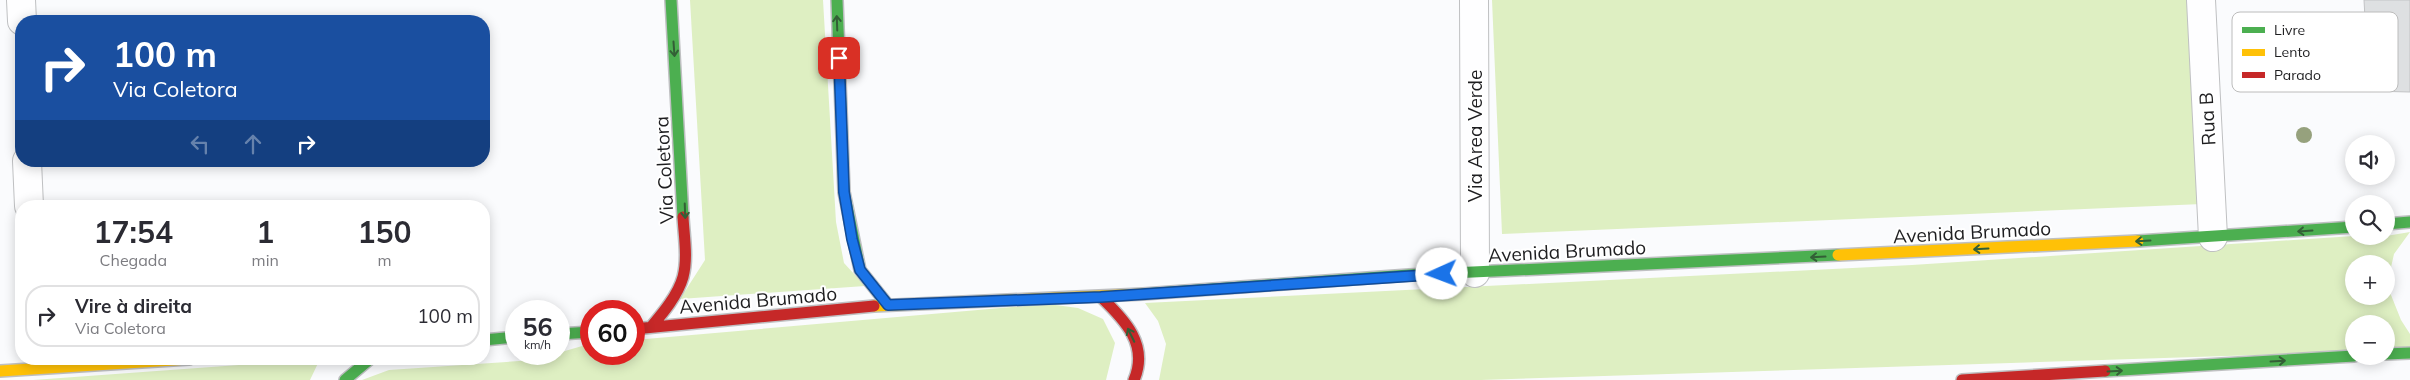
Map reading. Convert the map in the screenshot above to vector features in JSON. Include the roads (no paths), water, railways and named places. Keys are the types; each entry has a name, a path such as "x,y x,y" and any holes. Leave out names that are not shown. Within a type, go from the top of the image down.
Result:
{"main road":[{"name":"Via Coletora","path":"650,327 668,306 683,277 686,245 671,0"},
{"path":"837,0 844,192 860,270 888,305"},
{"path":"2395,223 2410,222"},
{"name":"Avenida Brumado","path":"645,328 888,305 1101,297 1409,275 2213,237 2345,228"},
{"path":"1101,297 1117,312 1129,330 1136,346 1140,364 1134,380"},
{"path":"490,339 505,338"},
{"path":"2395,354 2410,353"},
{"path":"1962,380 2345,357"},
{"path":"0,371 30,365"},
{"path":"344,380 363,365"}],"street":[{"path":"21,0 22,15"},
{"name":"Via Area Verde","path":"1474,0 1476,273"},
{"name":"Rua B","path":"2201,0 2213,237"},
{"path":"27,167 29,200"}]}
